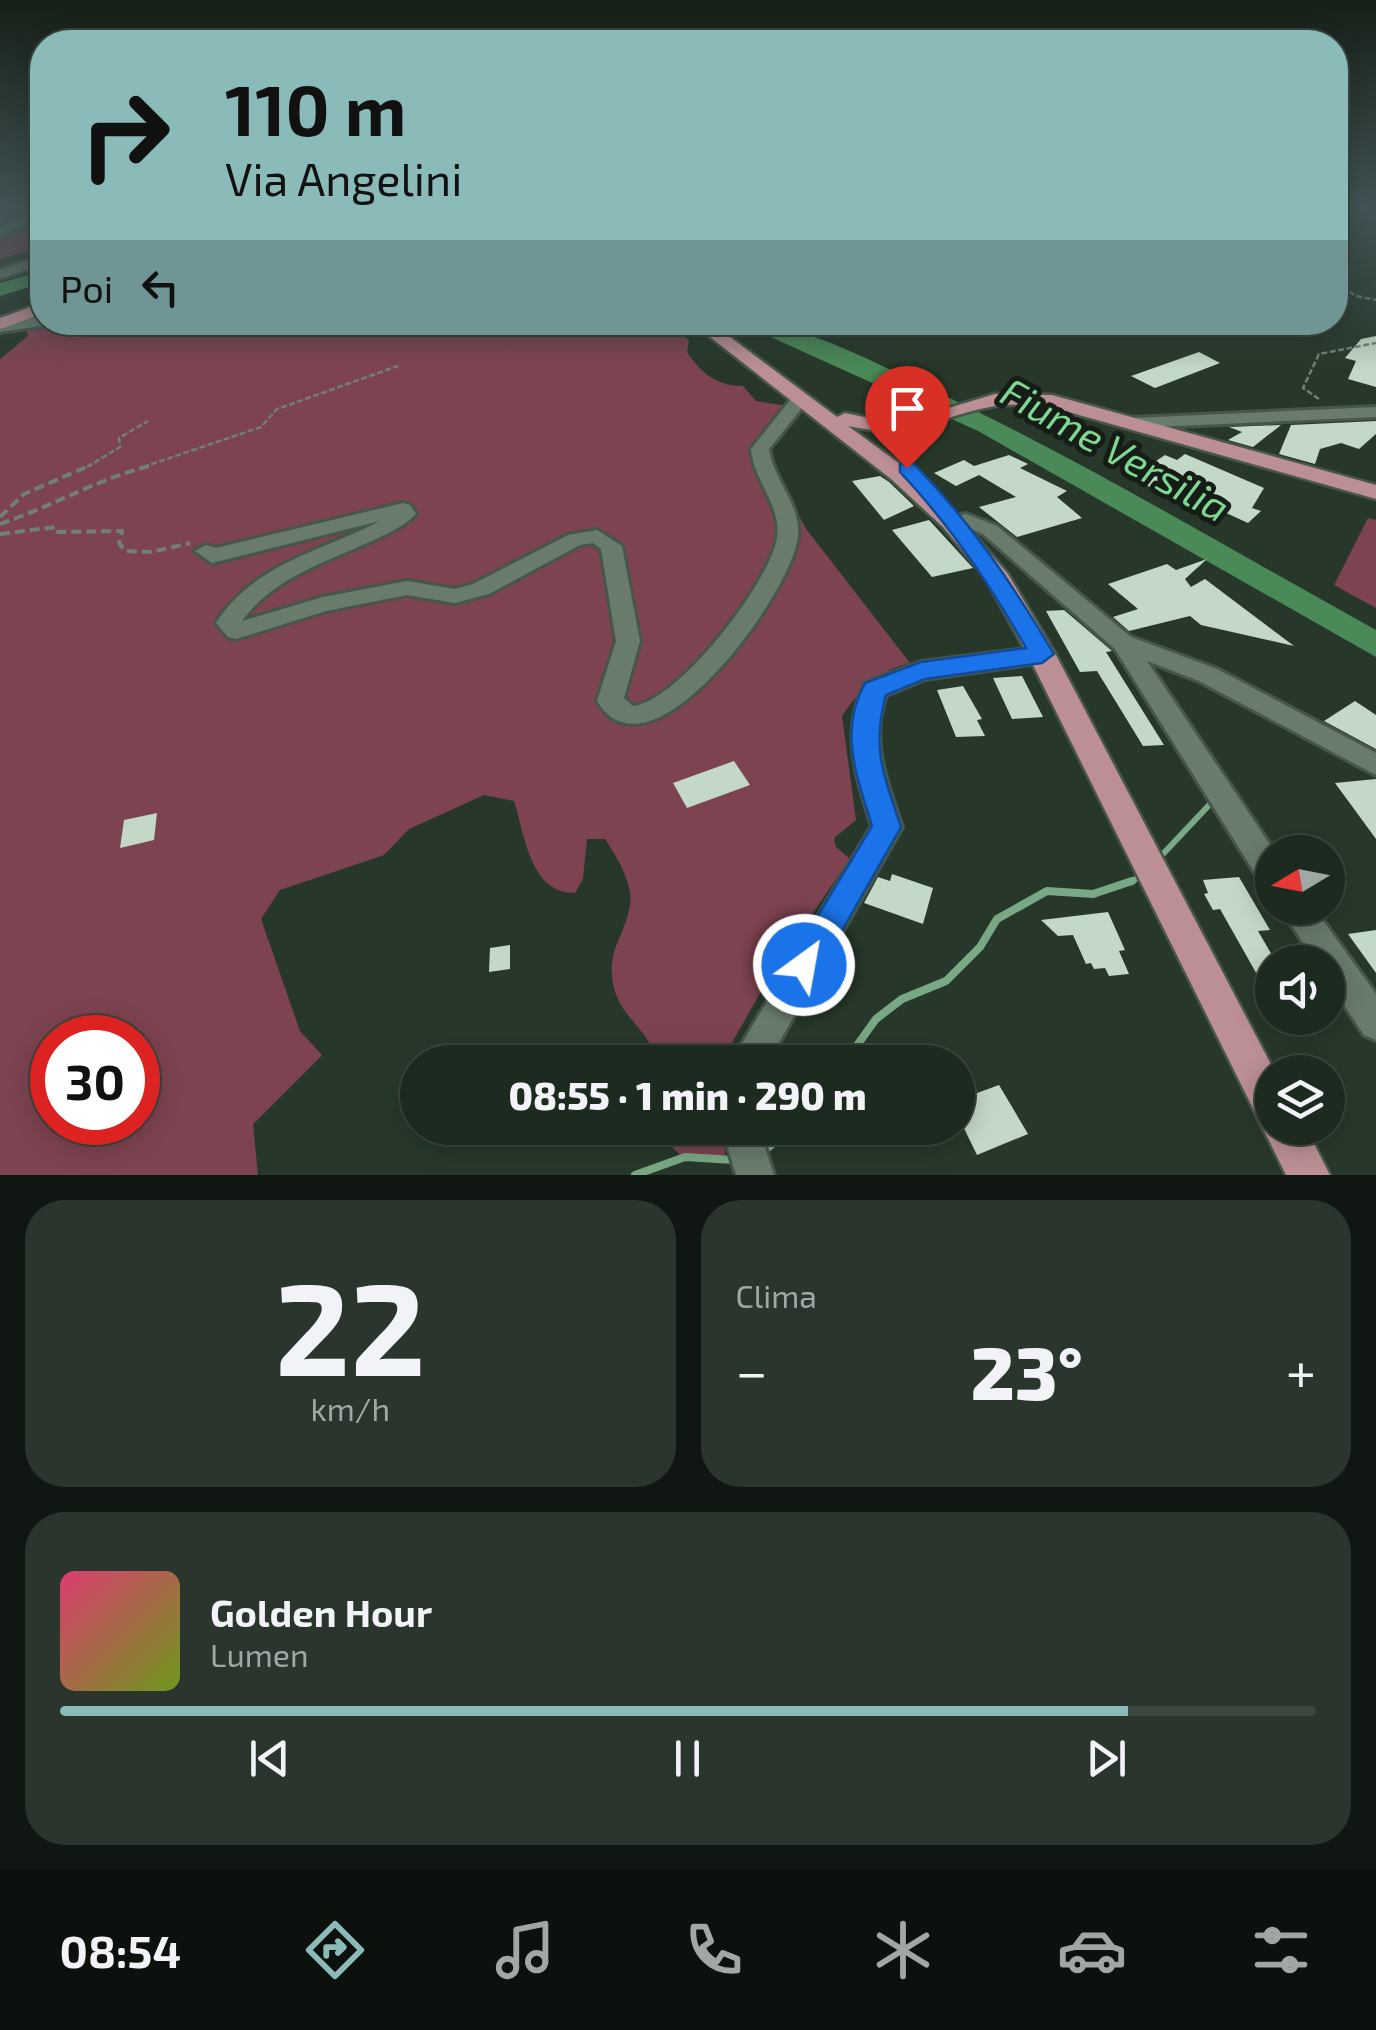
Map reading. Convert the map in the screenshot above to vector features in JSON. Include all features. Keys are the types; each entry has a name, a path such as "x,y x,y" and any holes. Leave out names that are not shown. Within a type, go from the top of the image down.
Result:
{"main road":[{"path":"0,326 30,313"},
{"path":"717,335 821,413 893,432 969,406 1030,398 1376,492"},
{"path":"792,391 845,419 893,432"},
{"path":"893,432 903,471 1008,591 1255,1074"},
{"path":"1292,1145 1309,1175"}],"street":[{"path":"0,278 30,268"},
{"path":"0,326 30,323"},
{"path":"206,550 212,556 403,509 406,514 384,528 312,556 261,584 238,606 228,624 236,631 324,604 406,588 455,596 481,589 575,539 597,536 611,546 628,641 610,701 628,716 654,712 744,624 788,539 785,513 774,481 760,460 760,449 792,391"},
{"path":"1133,423 1296,417 1367,410"},
{"path":"951,522 966,520 990,530 1123,644 1255,848"},
{"path":"1123,644 1208,675 1376,765"},
{"path":"759,1045 887,827 864,754 862,730 874,689 921,671 1042,654"},
{"path":"1308,925 1376,1023"},
{"path":"746,1145 755,1175"}],"path":[{"path":"1348,291 1376,300"},
{"path":"1367,410 1320,399 1303,388 1318,354 1376,343"},
{"path":"0,521 46,508 104,477 158,464 261,427 277,409 398,366"},
{"path":"0,521 24,494 74,475 120,447 119,438 148,421"},
{"path":"0,534 56,527 58,532 109,529 122,531 118,544 126,552 152,552 201,540 206,550"}],"shaded area":[{"path":"30,327 30,335 682,335 689,340 687,352 710,377 743,386 756,401 794,407 763,454 807,530 910,663 871,682 842,716 856,820 834,838 836,847 850,859 771,974 731,1045 650,1045 623,1008 614,988 612,964 631,897 623,870 605,839 587,839 583,879 575,893 560,890 548,884 532,860 514,801 484,795 409,829 384,855 280,890 261,919 300,1031 322,1055 253,1124 258,1175 0,1175 0,359 28,336 26,328"},
{"path":"1368,518 1376,520 1376,608 1334,585"},
{"path":"670,1145 725,1145 725,1155 682,1157"}],"building":[{"path":"1376,336 1376,387 1348,379 1356,361 1345,358 1361,339"},
{"path":"1199,352 1220,363 1155,388 1131,376"},
{"path":"1376,421 1376,434 1359,449 1341,443 1320,449 1315,464 1279,454 1291,425"},
{"path":"1281,425 1253,447 1228,440 1242,432 1229,427"},
{"path":"1185,454 1264,488 1252,508 1261,511 1248,523 1211,506 1200,515 1132,477 1165,455 1177,460"},
{"path":"1009,455 1028,464 1020,468 1067,491 1057,497 1082,518 1017,537 979,507 1016,497 979,475 956,486 934,473 964,460 974,466"},
{"path":"880,476 914,506 884,520 852,481"},
{"path":"929,520 973,568 932,577 892,530"},
{"path":"1207,559 1185,579 1191,587 1205,579 1294,646 1201,625 1190,616 1129,631 1113,617 1138,609 1108,584 1167,564 1176,570"},
{"path":"1064,610 1112,651 1106,652 1164,745 1143,746 1097,671 1080,672 1046,611"},
{"path":"1022,676 1043,717 1012,719 993,678"},
{"path":"963,686 982,719 977,720 985,736 956,737 937,690"},
{"path":"1355,701 1376,715 1376,749 1324,721"},
{"path":"734,761 750,785 687,808 673,783"},
{"path":"1376,779 1376,839 1335,783"},
{"path":"157,813 154,840 120,848 124,820"},
{"path":"892,874 933,888 923,924 864,903 878,877 890,881"},
{"path":"1239,877 1255,904 1255,925 1267,925 1270,930 1258,931 1266,945 1255,945 1255,971 1220,909 1213,910 1204,894 1208,893 1203,880"},
{"path":"1108,912 1125,950 1119,951 1129,974 1109,976 1105,968 1094,969 1091,963 1086,964 1073,935 1058,936 1041,920"},
{"path":"1376,930 1376,973 1348,934"},
{"path":"510,945 510,969 489,972 490,948"},
{"path":"999,1085 1028,1134 977,1155 972,1145 975,1094"}],"waterway":[{"name":"Fiume Versilia","path":"0,290 30,281"},
{"name":"Fiume Versilia","path":"782,335 867,368 987,425 1376,645"},
{"path":"1163,854 1211,803"},
{"path":"1130,882 1138,878"},
{"path":"857,1045 876,1019 902,999 946,981 980,947 997,919 1047,891 1093,894 1130,882"},
{"path":"635,1175 685,1157 734,1160"}],"route":[{"path":"804,965 887,827 864,754 862,730 874,689 921,671 1042,654 996,574 951,522 946,509 907,468"}]}
